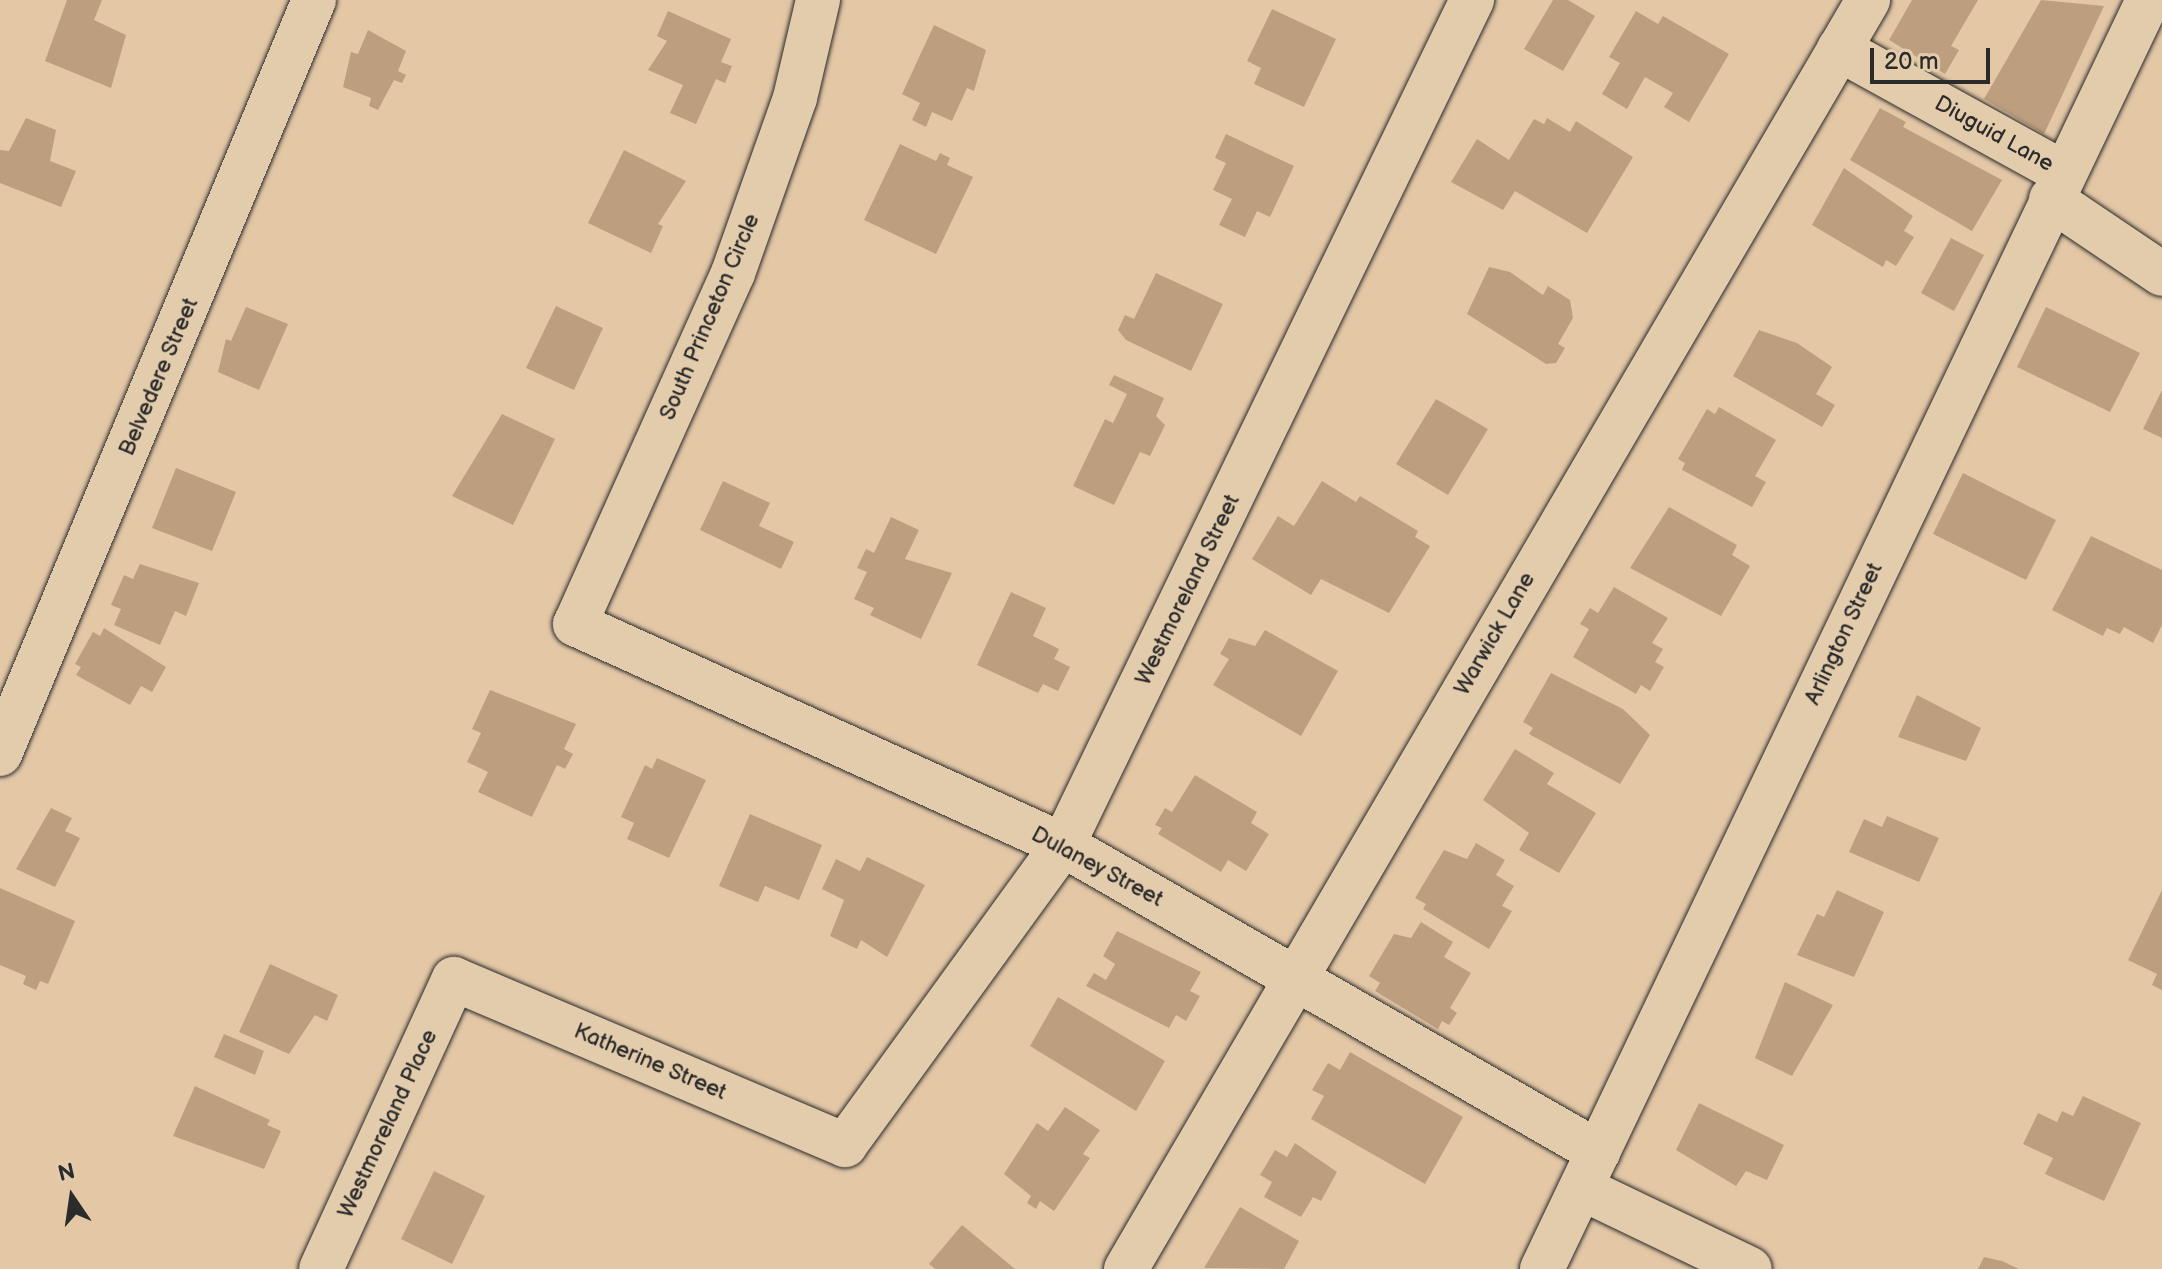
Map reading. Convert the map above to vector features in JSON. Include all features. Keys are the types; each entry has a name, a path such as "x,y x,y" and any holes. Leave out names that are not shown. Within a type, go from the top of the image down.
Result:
{"street":[{"name":"Belvedere Street","path":"0,754 314,0"},
{"name":"South Princeton Circle","path":"575,624 733,273 795,98 818,0"},
{"name":"Westmoreland Street","path":"845,1145 1063,845 1472,0"},
{"name":"Warwick Lane","path":"1126,1269 1868,0"},
{"name":"Arlington Street","path":"1542,1269 2148,0"},
{"name":"Diuguid Lane","path":"1839,49 2058,186 2162,274"},
{"name":"Dulaney Street","path":"575,624 1063,845 1294,977 1589,1170 1750,1269"},
{"name":"Katherine Street","path":"454,979 845,1145"},
{"name":"Westmoreland Place","path":"321,1269 454,979"}],"building":[{"path":"67,0 102,0 94,20 126,35 111,88 45,61"},
{"path":"1553,0 1568,0 1595,16 1563,71 1524,49"},
{"path":"1912,0 1978,0 1951,46 1959,50 1945,74 1889,40"},
{"path":"2041,0 2104,6 2044,134 1984,99"},
{"path":"1272,9 1336,39 1304,107 1254,84 1261,68 1247,61"},
{"path":"668,11 731,39 721,62 732,66 725,83 716,79 696,124 670,113 683,85 648,70 667,41 657,36"},
{"path":"1636,11 1658,24 1663,16 1729,54 1689,122 1664,107 1673,93 1645,77 1627,109 1602,94 1620,63 1609,57"},
{"path":"934,25 986,50 974,91 967,88 952,121 932,112 926,127 912,120 920,103 902,94"},
{"path":"368,30 406,51 398,71 406,75 402,83 394,80 378,110 369,106 371,98 343,87 351,52 358,54"},
{"path":"1880,108 1906,122 1903,127 2002,180 1972,231 1850,160"},
{"path":"26,118 56,130 50,161 76,171 61,207 0,183 0,150 9,151"},
{"path":"1547,118 1570,132 1576,121 1633,157 1587,233 1515,191 1503,210 1451,182 1477,139 1509,160 1534,119 1544,124"},
{"path":"1226,134 1294,166 1270,217 1257,211 1245,237 1219,225 1232,199 1213,190 1226,163 1215,158"},
{"path":"900,144 936,161 940,153 950,158 947,165 973,177 936,254 864,220"},
{"path":"624,150 686,181 658,224 663,226 651,253 588,223"},
{"path":"1844,168 1913,216 1904,231 1914,237 1896,266 1886,260 1883,267 1812,225"},
{"path":"1951,238 1984,255 1954,311 1921,293"},
{"path":"1489,267 1510,272 1543,295 1548,286 1570,300 1573,318 1558,344 1565,348 1556,363 1546,364 1467,314"},
{"path":"1156,273 1223,304 1191,371 1126,340 1118,330 1125,315 1134,319"},
{"path":"556,306 603,328 574,390 526,368"},
{"path":"246,307 288,324 259,390 218,372 226,339 231,341"},
{"path":"2046,307 2140,353 2110,412 2017,367"},
{"path":"1759,330 1797,343 1832,367 1816,394 1835,405 1822,427 1733,376"},
{"path":"1114,375 1164,398 1156,416 1165,425 1150,456 1140,452 1114,505 1073,486 1105,419 1113,423 1127,394 1109,385"},
{"path":"2162,390 2162,438 2143,429"},
{"path":"1436,399 1488,429 1448,495 1396,464"},
{"path":"1719,407 1776,440 1755,476 1766,482 1752,507 1682,470 1685,463 1678,459 1707,409 1715,414"},
{"path":"502,414 555,439 513,525 452,496"},
{"path":"176,468 236,492 212,551 152,528"},
{"path":"1963,473 2056,520 2026,580 1933,534"},
{"path":"723,481 770,503 759,526 794,542 781,569 700,530"},
{"path":"1322,481 1356,502 1360,496 1418,531 1415,537 1430,546 1389,613 1321,579 1311,595 1252,559 1278,516 1294,526"},
{"path":"1669,507 1737,545 1732,555 1750,566 1721,616 1630,568"},
{"path":"891,517 919,530 905,559 952,573 921,639 870,615 874,608 854,599 867,572 857,568 866,549 874,553"},
{"path":"2091,536 2162,570 2162,625 2153,643 2124,627 2120,634 2107,628 2103,636 2052,610"},
{"path":"140,564 199,583 186,616 175,611 160,645 114,625 121,609 111,605 124,575 133,579"},
{"path":"1614,587 1668,618 1652,643 1663,649 1655,662 1664,667 1650,691 1641,685 1636,694 1573,657 1589,629 1580,624 1590,608 1598,613"},
{"path":"1011,592 1046,608 1033,636 1059,649 1054,659 1070,667 1058,691 1043,684 1038,693 977,665"},
{"path":"104,628 166,667 152,692 141,686 130,705 76,675 81,667 75,664 93,632 100,636"},
{"path":"1265,630 1338,671 1301,736 1213,685 1229,659 1220,654 1229,638 1255,646"},
{"path":"1551,673 1623,709 1650,735 1620,784 1529,734 1533,728 1523,722"},
{"path":"490,690 576,724 564,749 573,754 565,769 557,765 532,817 478,792 488,772 467,762 481,733 472,729"},
{"path":"1917,695 1981,728 1966,761 1898,737"},
{"path":"1515,749 1554,773 1547,784 1596,813 1559,873 1519,850 1529,833 1483,800"},
{"path":"657,758 706,780 669,858 627,839 634,823 621,817 645,765 652,769"},
{"path":"1195,775 1257,812 1251,823 1269,834 1246,871 1228,860 1221,872 1158,834 1162,828 1155,825 1165,808 1172,812"},
{"path":"51,808 72,818 65,831 80,838 55,887 16,869"},
{"path":"750,814 822,845 799,900 765,886 758,902 719,886"},
{"path":"1887,816 1939,838 1919,882 1849,852 1864,819 1882,827"},
{"path":"1476,843 1505,860 1496,875 1514,886 1502,906 1512,911 1489,949 1423,909 1426,904 1415,898 1444,850 1467,859"},
{"path":"867,857 925,885 887,957 861,940 857,949 830,936 844,900 822,889 836,859 860,871"},
{"path":"0,888 75,921 48,984 40,981 36,990 23,984 26,976 0,965"},
{"path":"1837,890 1884,912 1854,977 1797,955 1817,914 1824,917"},
{"path":"2162,890 2162,990 2152,985 2157,974 2128,960"},
{"path":"1421,922 1453,942 1444,957 1471,973 1450,1008 1457,1013 1449,1025 1442,1021 1438,1029 1375,991 1380,983 1369,976 1394,934 1411,938"},
{"path":"1117,931 1201,972 1190,991 1200,996 1186,1021 1176,1015 1169,1028 1086,986 1094,973 1106,980 1115,964 1103,956"},
{"path":"270,964 338,995 327,1021 315,1015 289,1054 239,1032"},
{"path":"1785,982 1833,1005 1792,1076 1755,1058"},
{"path":"1058,997 1165,1061 1136,1111 1030,1046"},
{"path":"224,1034 264,1051 255,1075 214,1057"},
{"path":"1350,1052 1463,1117 1425,1184 1311,1119 1324,1096 1312,1090 1328,1063 1340,1070"},
{"path":"195,1086 270,1120 267,1125 281,1131 264,1169 173,1136"},
{"path":"2083,1096 2141,1123 2104,1201 2045,1174 2053,1158 2023,1144 2038,1113 2057,1122 2062,1111 2073,1116"},
{"path":"1699,1103 1784,1145 1767,1180 1746,1171 1736,1186 1676,1150"},
{"path":"1065,1107 1100,1130 1083,1154 1090,1158 1054,1211 1040,1201 1036,1209 1027,1203 1031,1196 1004,1174 1037,1123 1048,1131"},
{"path":"1295,1143 1337,1172 1321,1201 1313,1197 1301,1217 1264,1197 1272,1182 1260,1175 1275,1150 1287,1157"},
{"path":"434,1171 485,1196 452,1264 401,1239"},
{"path":"1240,1207 1299,1241 1284,1269 1204,1268"},
{"path":"962,1225 1015,1269 935,1269 929,1264"},
{"path":"1984,1257 2002,1261 2019,1269 1978,1269"}]}
